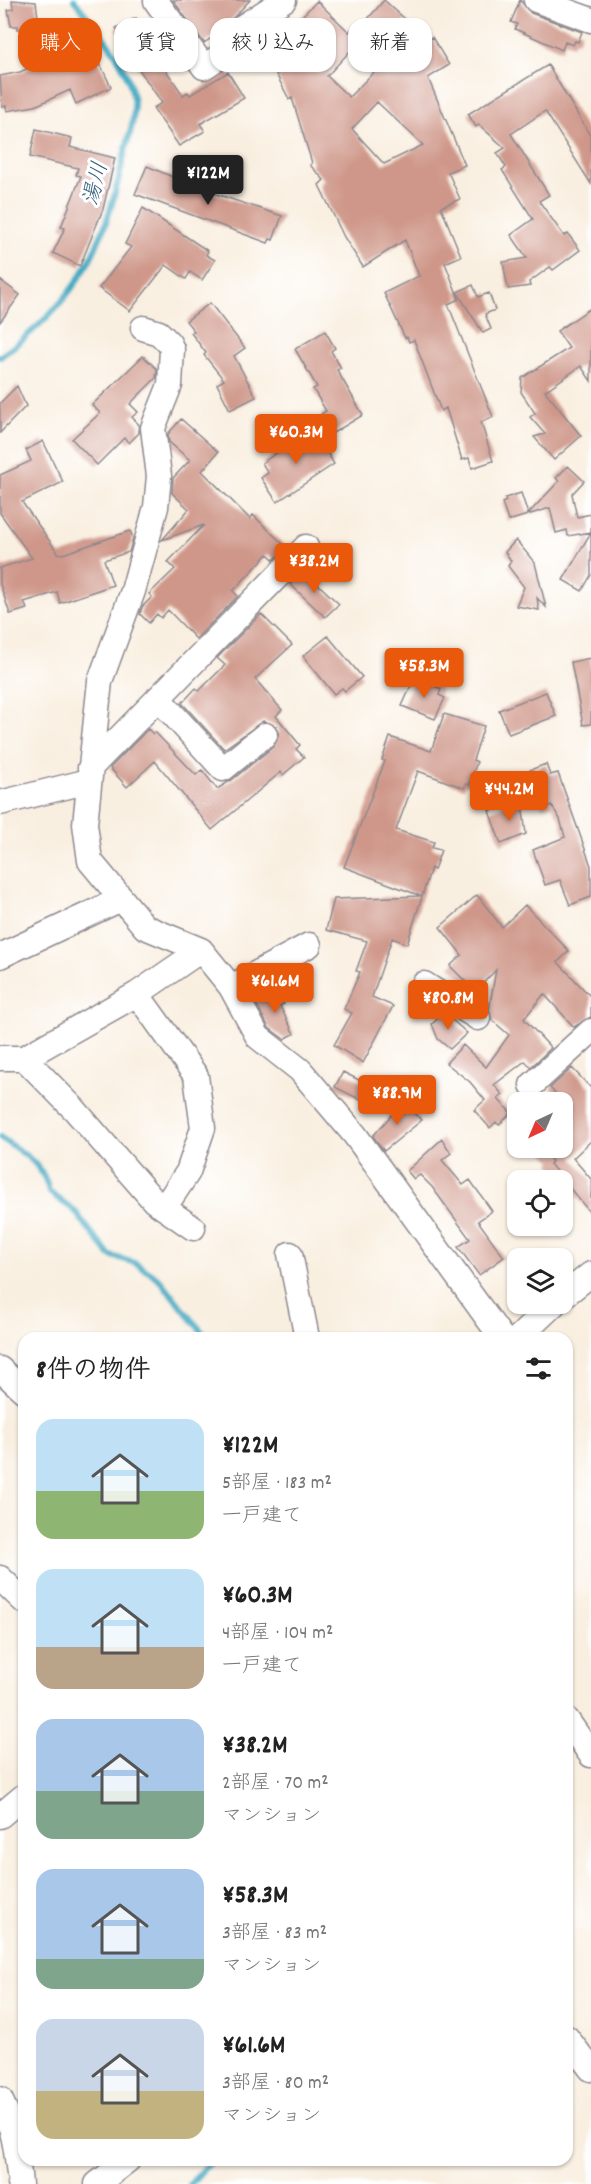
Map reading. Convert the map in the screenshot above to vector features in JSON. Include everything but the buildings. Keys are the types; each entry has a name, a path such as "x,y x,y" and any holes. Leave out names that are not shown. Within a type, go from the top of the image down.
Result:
{"street":[{"path":"156,1 204,66 249,37 242,27 285,0"},
{"path":"536,0 591,20"},
{"path":"143,328 159,333 172,349 170,385 153,428 159,476 156,507 133,591 100,681 85,824 90,861 145,927 201,950 231,987 258,1036 300,1070 354,1135 498,1332"},
{"path":"0,803 89,775 158,698 306,547"},
{"path":"158,698 223,769 265,735"},
{"path":"0,956 121,899"},
{"path":"231,987 309,945"},
{"path":"0,1058 24,1058 137,994 201,950"},
{"path":"424,984 478,1018"},
{"path":"137,994 196,1076 203,1128 188,1172 164,1208"},
{"path":"532,1085 591,1031"},
{"path":"24,1058 74,1109 154,1201 193,1228"},
{"path":"290,1254 306,1332"},
{"path":"573,1288 591,1274"},
{"path":"524,1332 543,1314"},
{"path":"0,1369 18,1385"},
{"path":"0,1578 18,1595"},
{"path":"573,1729 591,1755"},
{"path":"0,1816 18,1801"},
{"path":"573,2046 591,2069"},
{"path":"10,2104 20,2184"},
{"path":"98,2184 120,2166"}],"waterway":[{"name":"湯川","path":"0,357 49,316 83,272 106,222 132,126 134,106 127,77 112,49 74,0"},
{"path":"0,1137 37,1166 49,1192 74,1210 109,1255 135,1263 158,1278 202,1332"},
{"path":"190,2184 206,2166"}]}
